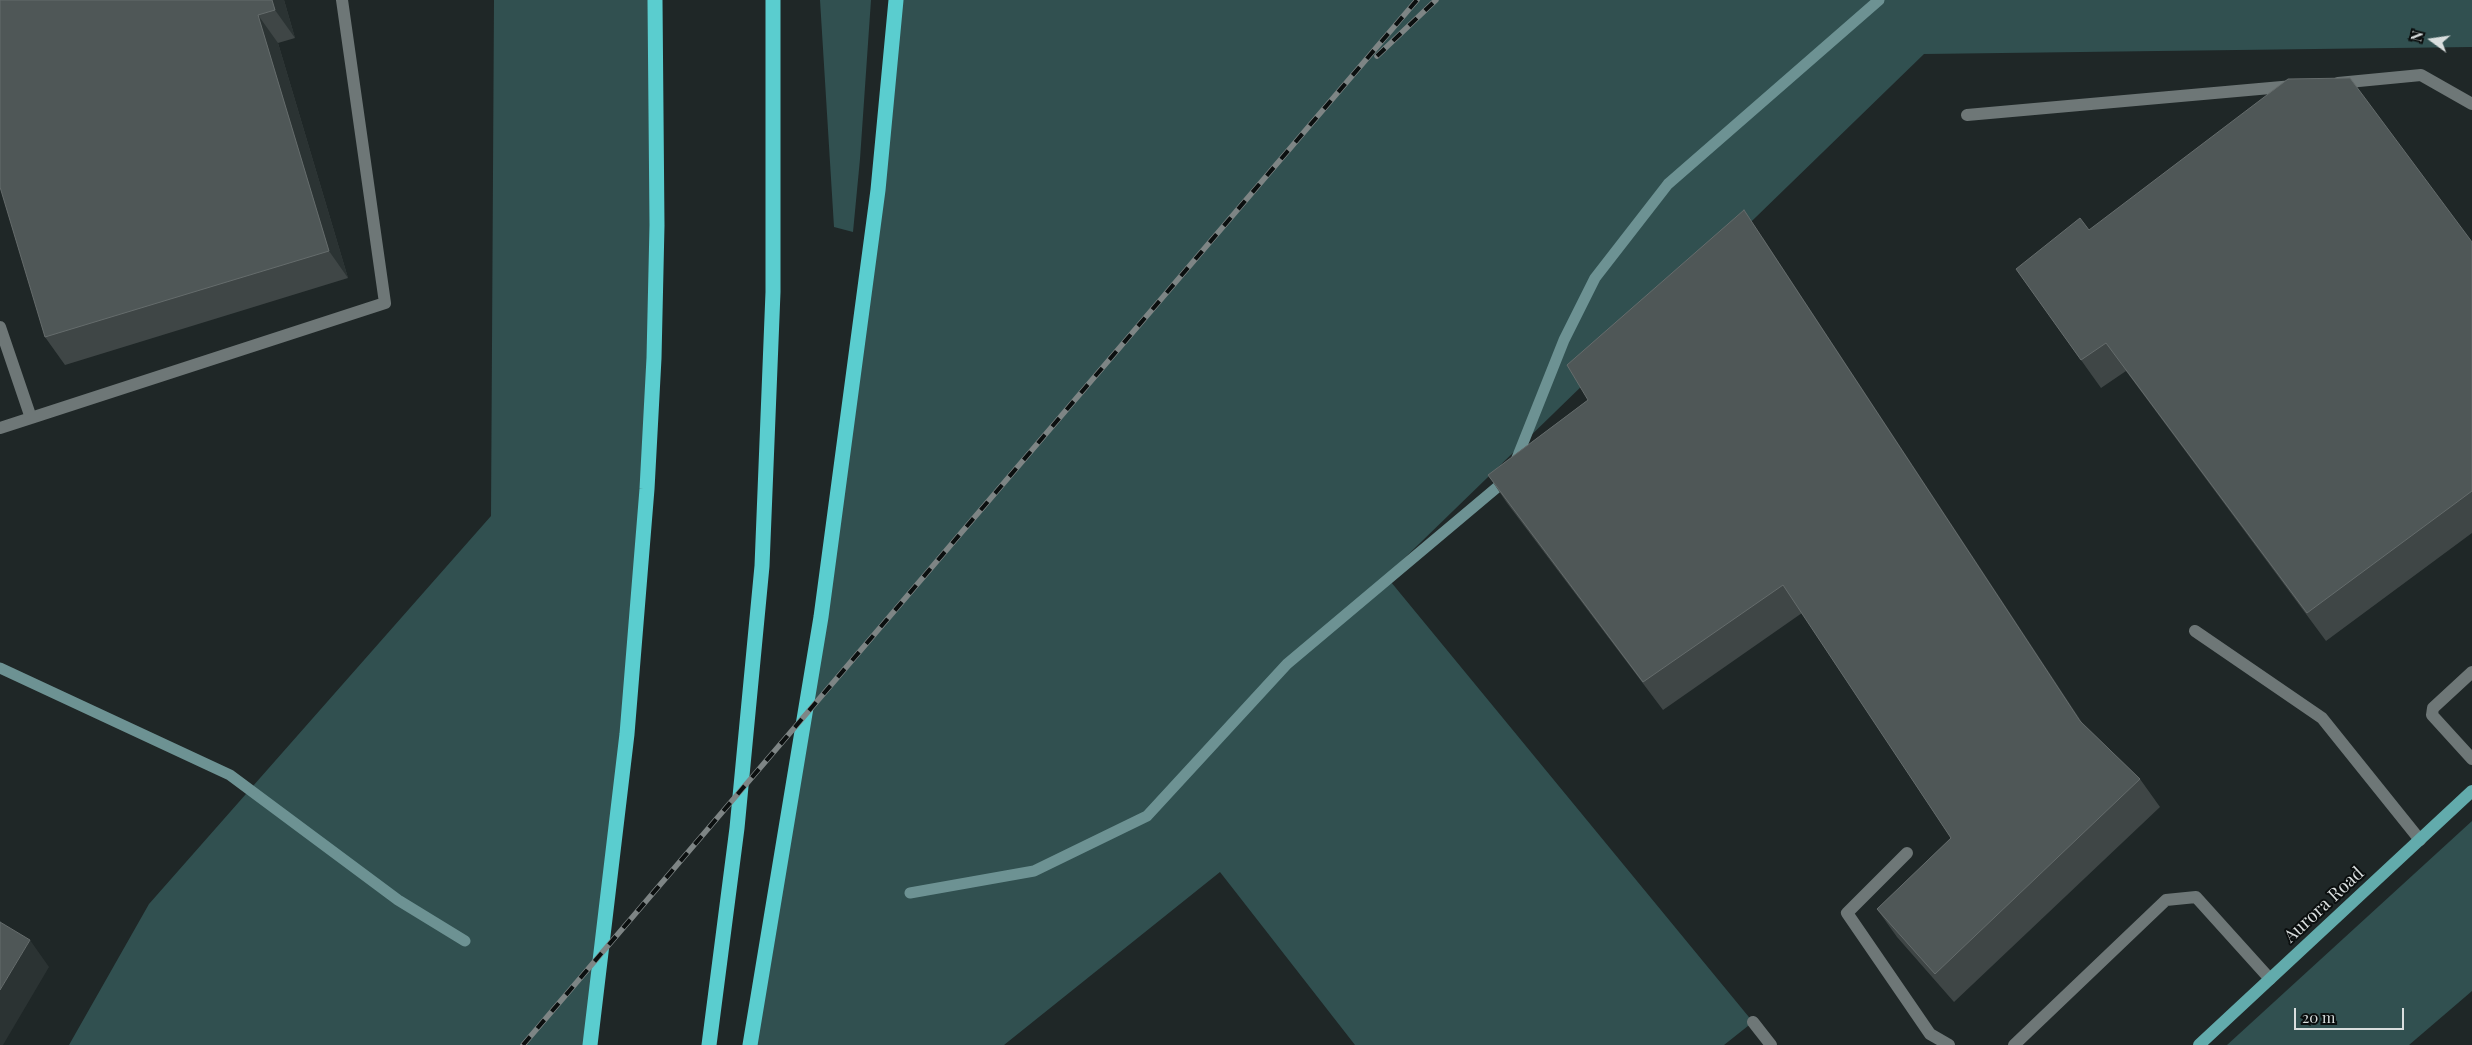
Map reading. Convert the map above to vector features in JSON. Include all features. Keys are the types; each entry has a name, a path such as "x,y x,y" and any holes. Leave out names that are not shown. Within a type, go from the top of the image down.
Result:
{"highway":[{"path":"590,1045 627,734 647,489 654,358 657,225 656,0"},
{"path":"709,1045 737,828 762,566 773,292 773,0"},
{"path":"750,1045 816,646 840,477 878,190 896,0"}],"main road":[{"name":"Aurora Road","path":"2199,1045 2472,791"}],"lane":[{"path":"0,428 385,303 342,0"},
{"path":"2323,84 2422,75 2472,104"},
{"path":"1966,115 2303,86"},
{"path":"0,327 32,418"},
{"path":"2195,631 2322,718 2420,840"},
{"path":"2472,672 2433,708 2432,715 2472,759"},
{"path":"1907,853 1847,913 1930,1034 1949,1045"},
{"path":"2014,1045 2166,900 2196,897 2270,979"},
{"path":"1754,1022 1771,1045"}],"shaded area":[{"path":"494,0 655,0 647,489 590,1045 69,1045 149,904 491,516"},
{"path":"820,0 871,0 853,232 834,227"},
{"path":"896,0 2472,0 2472,47 1924,54 1386,576 1753,1022 1724,1045 1355,1045 1220,872 1004,1045 750,1045 798,761"},
{"path":"2472,821 2472,991 2409,1045 2227,1045"}],"building":[{"path":"0,0 272,0 275,10 258,15 329,251 45,337 0,187"},
{"path":"2350,78 2472,242 2472,491 2307,613 2106,343 2081,360 2016,269 2080,218 2089,230 2288,79"},
{"path":"1744,210 2080,721 2140,779 1935,974 1877,909 1951,838 1783,585 1643,682 1488,475 1588,400 1567,365"},
{"path":"0,922 30,940 0,990"}],"waterway":[{"path":"1515,463 1564,340 1595,278 1668,184 1879,0"},
{"path":"910,893 1034,871 1147,816 1287,664 1507,479"},
{"path":"0,668 230,775 398,900 465,941"}],"railway":[{"path":"523,1045 1417,0"},
{"path":"1377,56 1436,0"}]}
